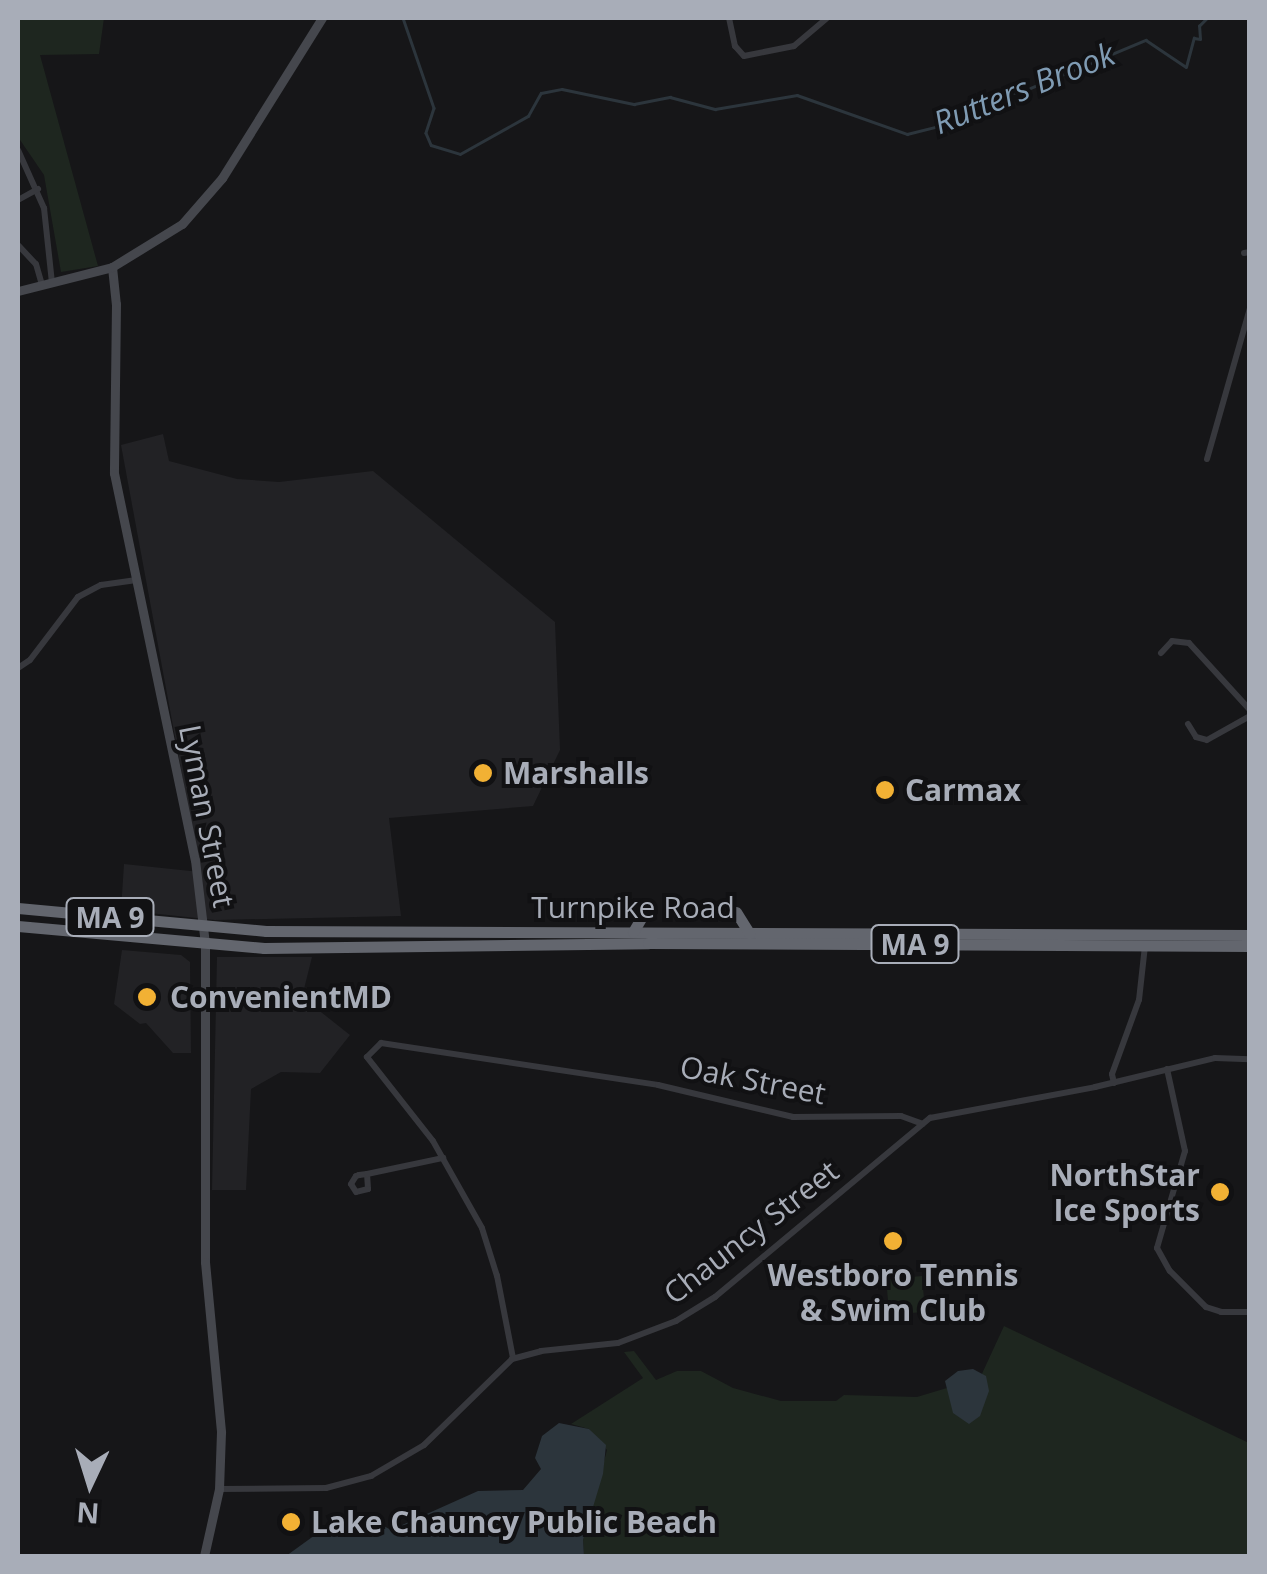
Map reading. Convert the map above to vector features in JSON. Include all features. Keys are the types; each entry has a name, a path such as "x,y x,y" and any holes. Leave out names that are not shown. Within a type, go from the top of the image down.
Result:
{"highway":[{"name":"Turnpike Road","path":"18,908 203,927 1250,935"},
{"path":"736,912 749,933"},
{"path":"633,932 642,915"},
{"name":"Turnpike Road","path":"18,926 205,944 300,948 1250,946"}],"street":[{"path":"18,291 112,267 146,250 204,202 322,18"},
{"path":"729,18 735,46 744,56 799,44 827,18"},
{"path":"18,150 38,189 46,241 47,285"},
{"path":"18,200 38,189"},
{"path":"36,264 46,241"},
{"path":"18,245 36,264 47,285"},
{"name":"Lyman Street","path":"112,267 116,304 114,474 193,849 205,944 205,1258 221,1432 219,1490 204,1556"},
{"path":"1207,460 1250,308"},
{"path":"18,668 30,660 78,596 101,585 134,580"},
{"path":"1161,653 1172,641 1189,643 1250,713 1207,740 1196,736 1188,724"},
{"path":"1114,1082 1112,1074 1139,1000 1145,944"},
{"name":"Oak Street","path":"443,1158 366,1057 386,1042 658,1085 778,1115 824,1120 911,1116 923,1124 943,1114 1114,1082 1215,1058 1250,1059"},
{"path":"1167,1070 1185,1151 1158,1248 1170,1271 1206,1307 1221,1312 1250,1312"},
{"name":"Chauncy Street","path":"513,1358 618,1342 689,1314 923,1124"},
{"path":"219,1490 326,1488 385,1471 424,1445 513,1358 491,1252 443,1158 367,1174"}],"shaded area":[{"path":"18,18 104,18 99,54 40,55 98,266 61,272 44,175 18,137"},
{"path":"163,434 169,461 237,479 279,482 373,471 555,622 560,750 533,806 389,818 401,916 215,920 121,910 124,864 200,872 121,445"},
{"path":"122,950 181,955 190,962 191,1053 173,1053 146,1023 140,1024 114,1004"},
{"path":"217,957 312,957 302,997 350,1035 320,1073 281,1072 251,1089 246,1190 212,1190"},
{"path":"922,1276 925,1312 889,1315 886,1279"},
{"path":"1004,1326 1249,1443 1249,1556 584,1556 583,1540 607,1450 589,1429 571,1424 643,1378 624,1352 634,1351 656,1380 677,1371 701,1371 733,1388 781,1401 836,1401 844,1395 917,1397 980,1378"},
{"path":"973,1369 986,1376 989,1391 980,1416 969,1424 953,1413 945,1381 958,1371"},
{"path":"559,1423 589,1429 606,1445 603,1474 583,1540 584,1556 286,1556 340,1517 366,1516 391,1530 478,1491 523,1490 541,1469 535,1458 542,1436"}],"waterway":[{"name":"Rutters Brook","path":"403,18 434,108 426,133 431,145 460,154 528,116 541,93 562,89 634,104 670,97 715,109 797,95 907,134 939,126 1146,40 1186,67 1194,38 1200,39 1199,26 1207,18"}],"place":[{"name":"Marshalls","path":"483,773"},
{"name":"Carmax","path":"885,790"},
{"name":"ConvenientMD","path":"147,997"},
{"name":"NorthStar Ice Sports","path":"1220,1192"},
{"name":"Westboro Tennis & Swim Club","path":"893,1241"},
{"name":"Lake Chauncy Public Beach","path":"291,1522"}]}
